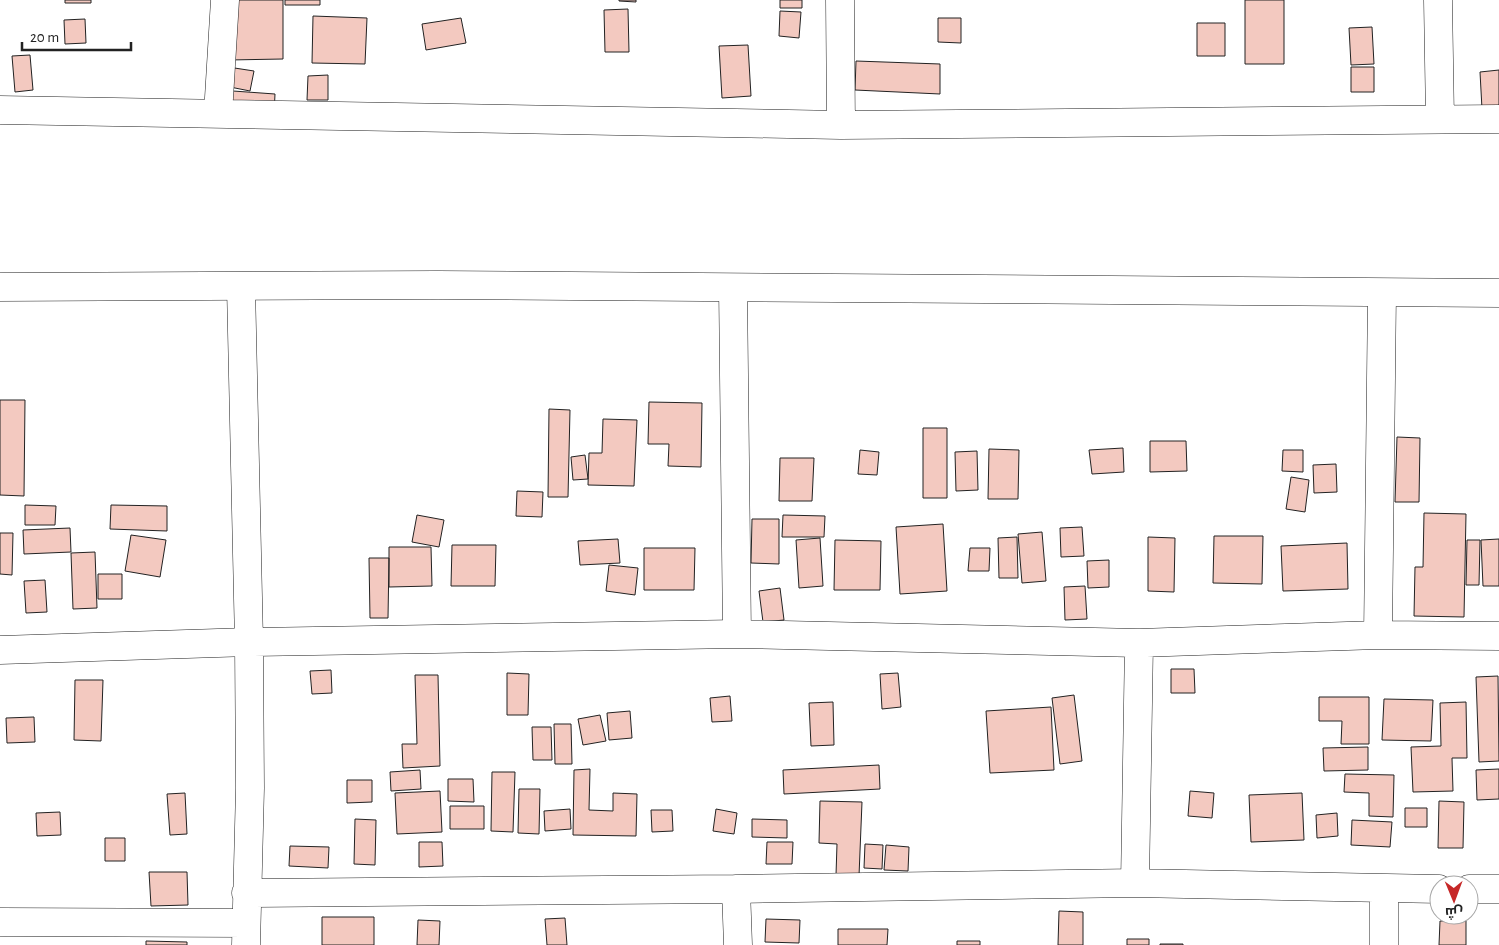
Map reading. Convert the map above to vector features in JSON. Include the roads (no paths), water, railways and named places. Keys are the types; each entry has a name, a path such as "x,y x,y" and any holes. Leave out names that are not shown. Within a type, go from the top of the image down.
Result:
{"street":[{"path":"218,114 225,0"},
{"path":"840,0 841,125"},
{"path":"1438,0 1440,119"},
{"path":"0,110 841,125 1499,119"},
{"path":"0,288 448,285 1499,294"},
{"path":"0,922 246,934 250,788 249,642 241,287"},
{"path":"733,288 737,634"},
{"path":"1378,635 1382,293"},
{"path":"0,650 249,642 737,634 1139,642 1378,635 1499,636"},
{"path":"1135,883 1139,642"},
{"path":"246,893 736,889 1135,883 1384,890 1429,889"},
{"path":"736,889 738,945"},
{"path":"1479,889 1499,889"},
{"path":"1384,890 1384,945"}]}
